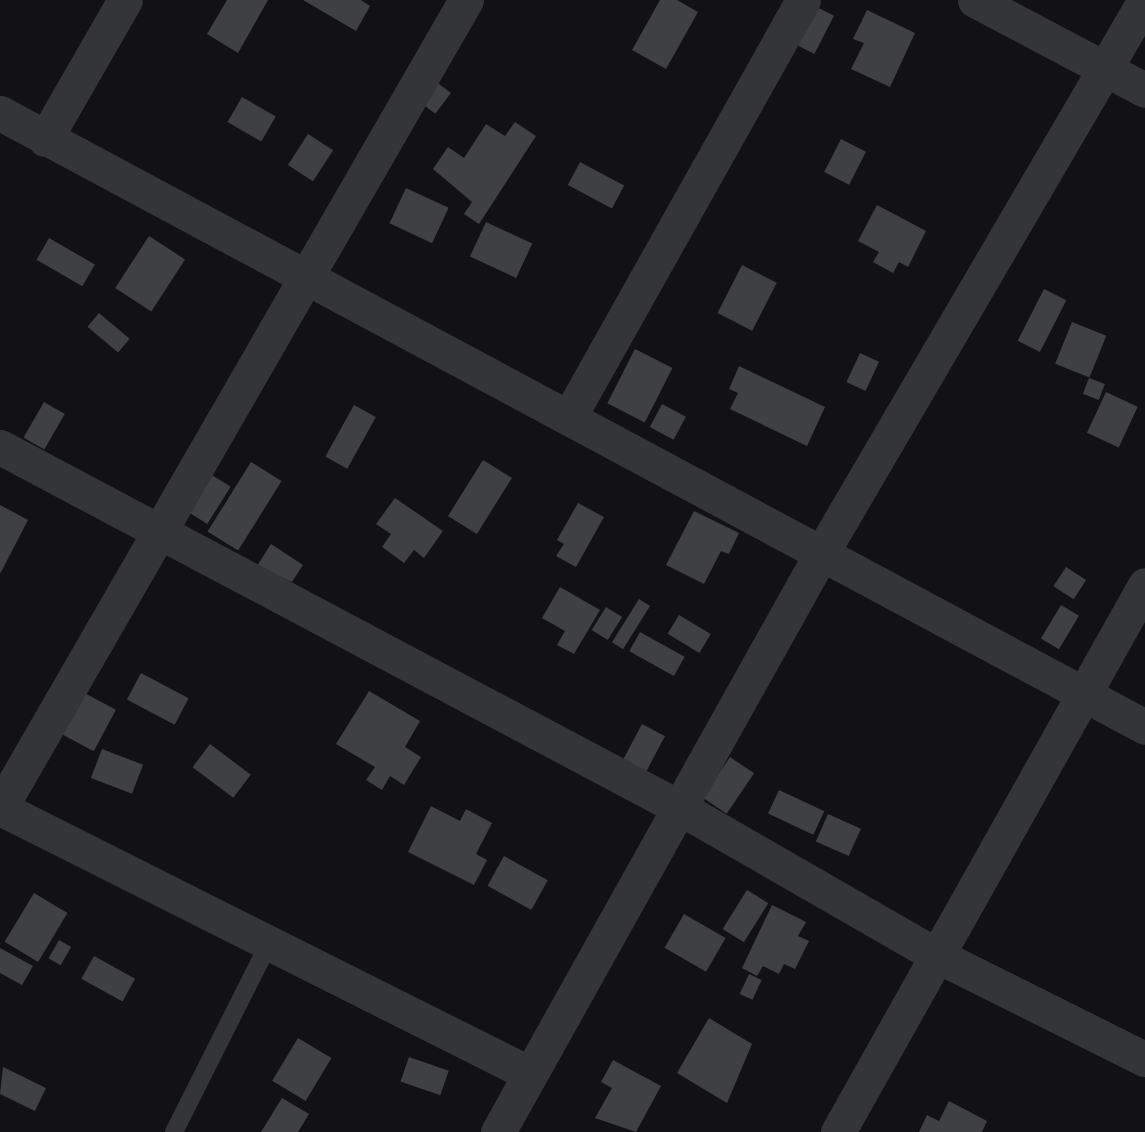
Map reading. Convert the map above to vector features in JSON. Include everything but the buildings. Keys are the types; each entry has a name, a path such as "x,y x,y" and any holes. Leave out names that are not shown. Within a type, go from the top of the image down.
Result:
{"street":[{"path":"45,139 125,0"},
{"path":"466,0 163,530 0,808 528,1073"},
{"path":"569,417 803,0"},
{"path":"975,0 1145,90"},
{"path":"498,1132 528,1073 682,809 821,554 1101,67 1145,0"},
{"path":"0,113 306,280 569,417 1145,727"},
{"path":"0,447 163,530 682,809 936,955 1145,1059"},
{"path":"838,1132 1145,585"}],"lane":[{"path":"174,1132 269,943"}]}
